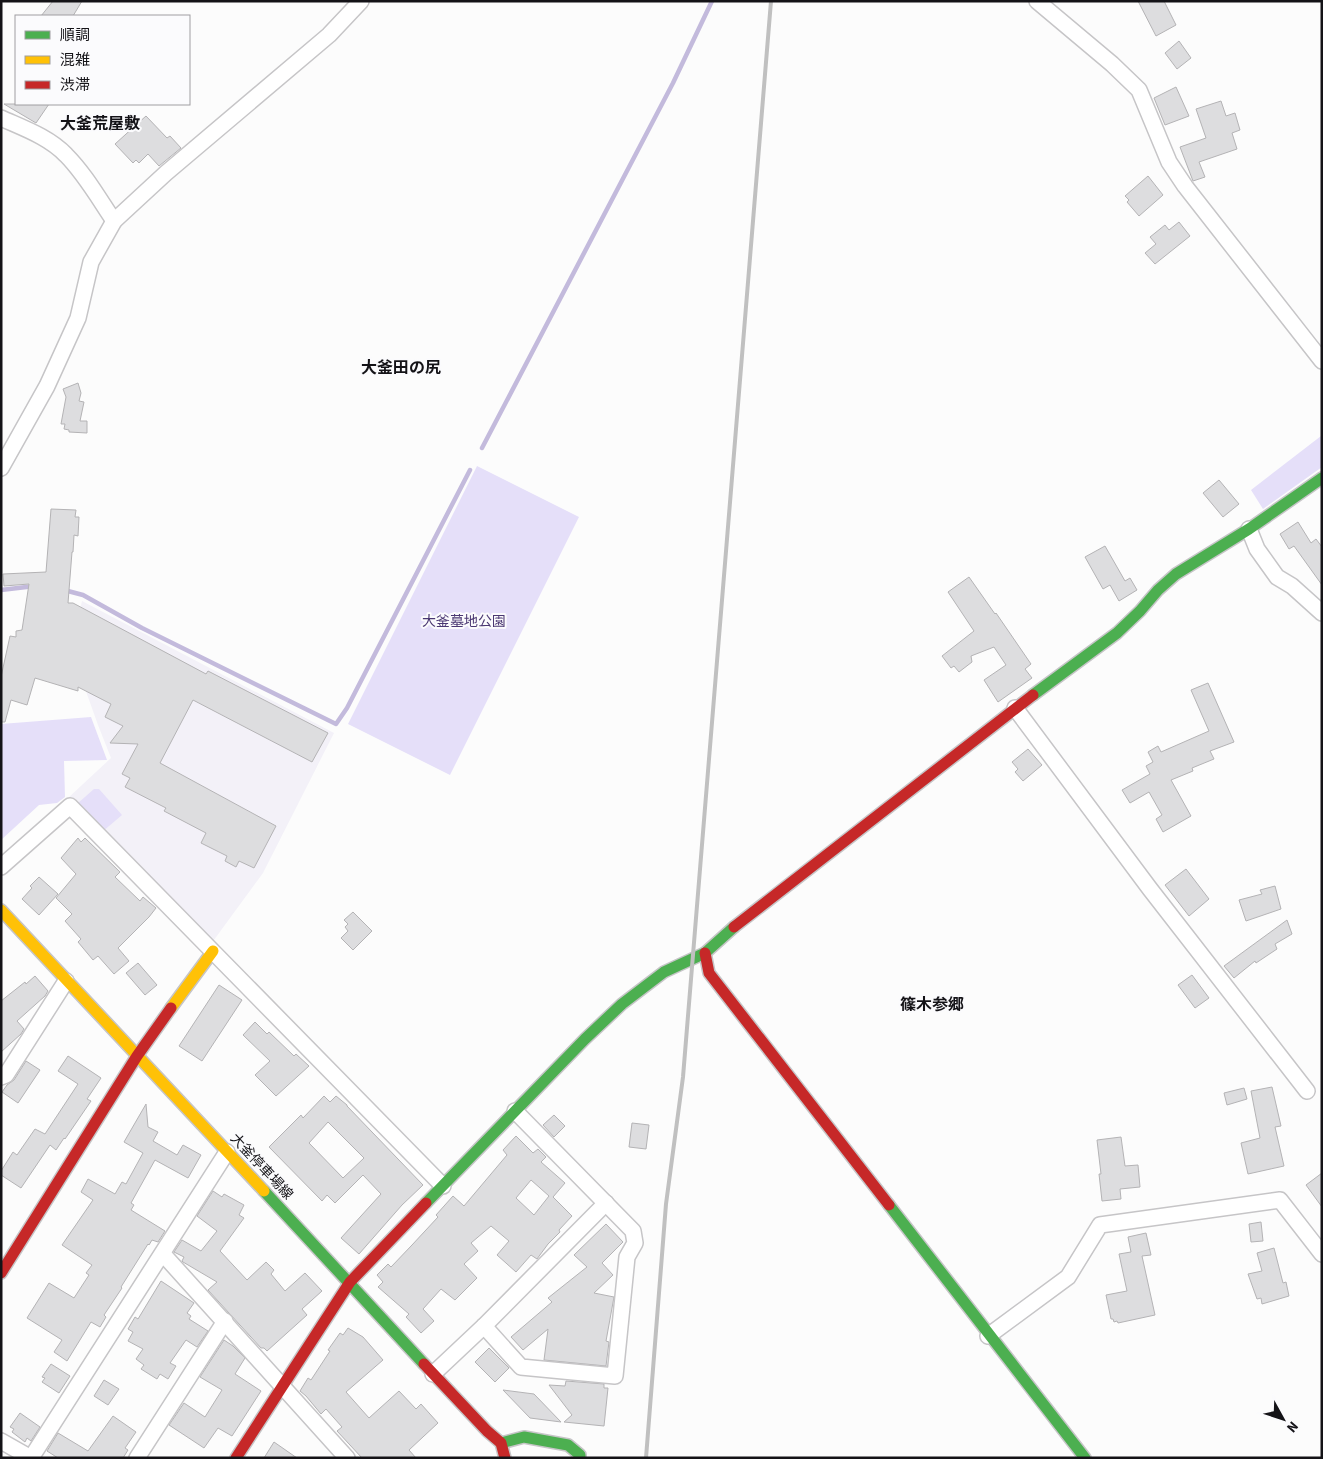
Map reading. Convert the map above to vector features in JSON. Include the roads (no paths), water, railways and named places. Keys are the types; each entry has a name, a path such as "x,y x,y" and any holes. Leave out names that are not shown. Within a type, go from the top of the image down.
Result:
{"street":[{"path":"1,468 47,386 78,318 91,262 114,221 166,173 329,35 361,1"},
{"path":"1038,1 1112,64 1139,90 1169,162 1185,186 1322,361"},
{"path":"1,118 42,138 65,154 82,174 114,221"},
{"path":"236,1458 350,1282 515,1111 622,1004 664,972 705,953 721,937 1015,708 1117,633 1176,574 1249,529 1322,478"},
{"path":"1249,529 1257,549 1277,577 1292,586 1322,613"},
{"path":"1015,708 1150,889 1307,1091"},
{"path":"1,867 70,806 443,1186"},
{"name":"大釜停車場線","path":"1,910 350,1282 433,1374 487,1431 501,1443"},
{"path":"1,1272 137,1056 212,951"},
{"path":"705,953 709,973 829,1125 988,1336 1085,1458"},
{"path":"1,1077 6,1075 66,981"},
{"path":"484,1326 521,1367 614,1376 627,1257 635,1243 634,1231 515,1111"},
{"path":"1,1441 31,1458 228,1152"},
{"path":"988,1336 1068,1277 1100,1225 1280,1200 1322,1254"},
{"path":"433,1374 484,1326 606,1204"},
{"path":"163,1254 347,1458"},
{"path":"137,1458 225,1321"},
{"path":"505,1458 501,1443 524,1437 568,1445 580,1455 580,1458"}],"waterway":[{"path":"482,448 673,83 712,1"},
{"path":"64,590 83,595 142,628 336,724 347,708 470,470"},
{"path":"1,590 35,586"}],"railway":[{"path":"646,1458 666,1204 683,1077 771,1"}],"district":[{"name":"大釜荒屋敷","path":"100,123"},
{"name":"大釜田の尻","path":"401,367"},
{"name":"篠木参郷","path":"932,1004"}],"park label":[{"name":"大釜墓地公園","path":"464,621"}]}
